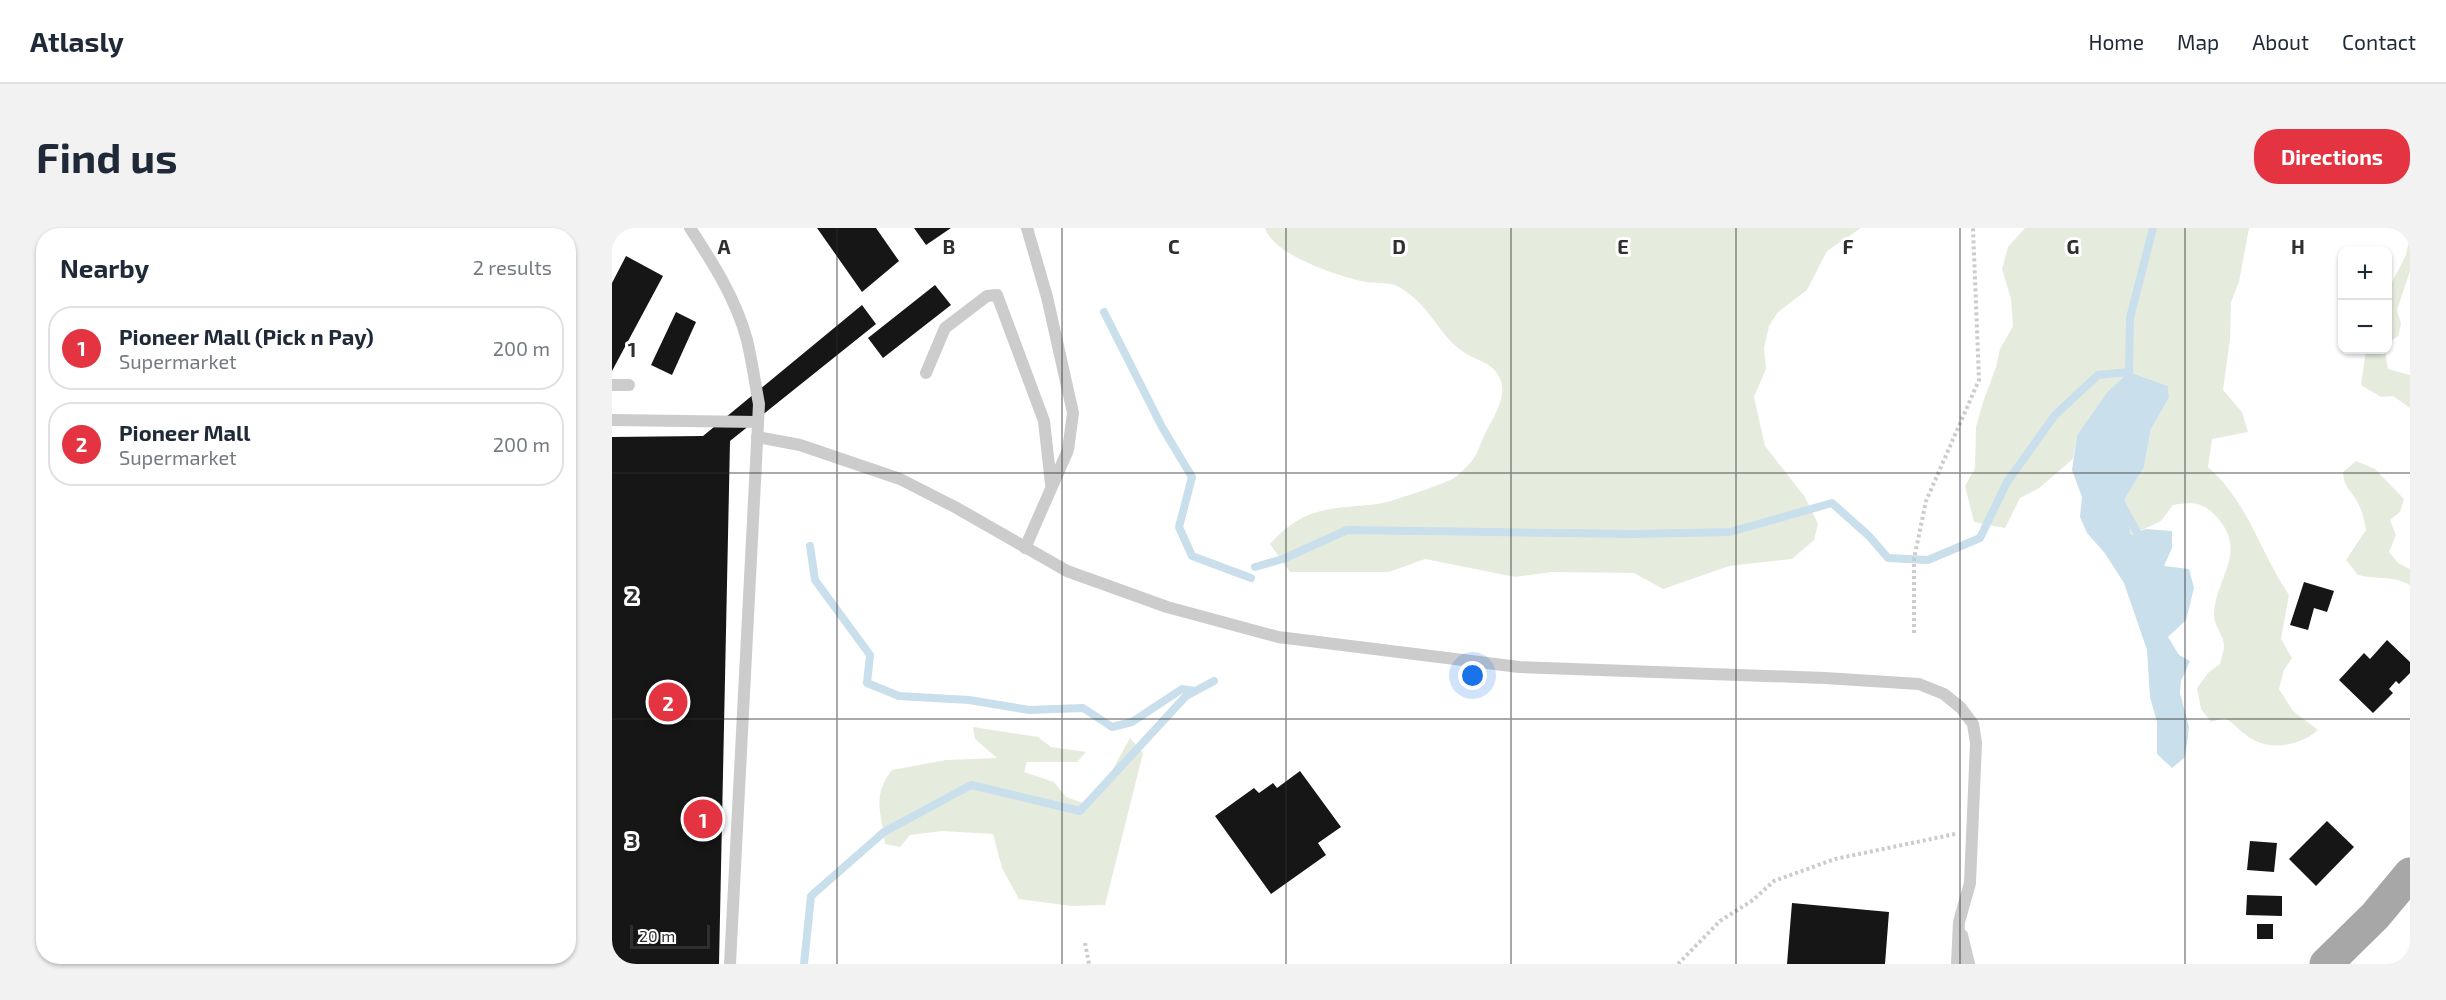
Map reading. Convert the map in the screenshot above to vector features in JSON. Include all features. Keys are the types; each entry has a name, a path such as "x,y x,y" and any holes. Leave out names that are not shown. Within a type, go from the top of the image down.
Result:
{"main road":[{"path":"2326,964 2375,916 2410,874"}],"lane":[{"path":"690,228 717,271 736,309 747,341 759,404 730,964"},
{"path":"1025,548 1068,450 1073,413 1047,297 1027,228"},
{"path":"926,373 945,327 987,296 998,295 1044,420 1051,485"},
{"path":"612,385 629,385"},
{"path":"612,420 758,422"},
{"path":"757,437 800,445 900,479 956,507 1067,571 1167,607 1278,637 1519,667 1825,678 1919,684 1944,694 1961,708 1973,724 1976,743 1974,832 1970,883 1959,922 1957,964"},
{"path":"1959,922 1969,964"}],"path":[{"path":"1914,633 1914,559 1926,501 1979,380 1973,228"},
{"path":"1678,964 1720,921 1753,900 1774,881 1835,859 1920,840 1974,832"},
{"path":"1085,943 1089,964"}],"green space":[{"path":"1265,228 1861,228 1827,251 1807,290 1778,312 1769,326 1764,348 1766,369 1754,397 1765,446 1805,497 1818,524 1814,540 1792,559 1729,566 1663,589 1634,573 1552,572 1515,577 1425,559 1389,572 1290,572 1270,544 1294,522 1331,509 1391,501 1440,484 1458,475 1476,454 1500,403 1502,385 1494,369 1455,346 1409,293 1394,285 1370,283 1309,263 1280,247"},
{"path":"2025,228 2249,228 2239,282 2231,302 2230,339 2223,390 2242,412 2248,432 2212,439 2208,467 2222,481 2244,512 2289,595 2281,639 2292,658 2284,670 2279,689 2293,711 2318,730 2305,739 2281,745 2264,744 2248,736 2225,718 2211,722 2201,709 2197,688 2209,672 2220,664 2224,648 2214,615 2216,601 2228,565 2230,541 2225,528 2215,515 2200,505 2185,503 2173,505 2161,521 2131,535 2125,499 2144,467 2151,429 2169,398 2168,386 2129,372 2108,391 2077,435 2073,459 2039,488 2020,498 2005,528 1974,522 1965,486 1975,468 1976,427 2000,349 2013,326 2011,299 2002,269 2008,247"},
{"path":"2410,237 2410,271 2397,310 2401,324 2398,336 2392,340 2392,282 2406,255"},
{"path":"2365,354 2386,354 2388,369 2410,375 2410,408 2393,396 2381,397 2361,385"},
{"path":"2356,461 2375,469 2404,499 2400,512 2390,520 2396,535 2389,552 2398,563 2410,569 2410,585 2397,580 2358,575 2346,560 2366,530 2359,506 2344,480 2343,472"},
{"path":"973,727 1038,737 1051,747 1086,752 1077,762 1027,762 1024,772 1054,782 1066,797 1086,804 1103,787 1130,738 1143,753 1105,905 1072,906 1019,899 1002,868 993,834 942,831 910,835 900,847 885,844 880,815 880,797 892,770 946,760 997,758 975,739"}],"water":[{"path":"2129,372 2168,386 2169,398 2151,429 2144,467 2125,499 2131,535 2146,529 2172,531 2172,548 2164,566 2189,569 2194,588 2186,620 2168,637 2179,655 2190,661 2181,681 2180,693 2189,727 2187,744 2184,758 2172,768 2157,754 2157,722 2150,697 2147,650 2124,583 2104,552 2087,533 2080,517 2082,497 2072,470 2077,435 2108,391"}],"building":[{"path":"817,228 876,228 899,261 862,292"},
{"path":"914,228 951,228 926,245"},
{"path":"626,256 663,276 612,371 612,283"},
{"path":"935,285 951,305 883,358 868,338"},
{"path":"862,305 876,324 730,441 719,964 612,964 612,437 703,436"},
{"path":"676,312 696,322 672,375 651,365"},
{"path":"2304,582 2334,591 2327,612 2314,608 2308,630 2290,625"},
{"path":"2387,640 2410,662 2410,673 2399,684 2396,681 2389,689 2393,693 2373,713 2339,680 2364,653 2370,659"},
{"path":"1300,771 1341,827 1318,843 1326,855 1271,894 1215,816 1254,788 1259,793 1273,783 1277,788"},
{"path":"2327,821 2354,847 2316,886 2289,859"},
{"path":"2250,841 2277,843 2274,872 2247,870"},
{"path":"2247,895 2282,896 2282,916 2246,915"},
{"path":"1792,903 1889,912 1885,964 1787,964"},
{"path":"2257,924 2273,924 2273,939 2257,939"}],"waterway":[{"path":"2129,375 2130,318 2153,228"},
{"path":"1104,312 1162,427 1192,477 1179,527 1192,556 1251,578"},
{"path":"1255,567 1283,559 1347,530 1634,534 1730,532 1832,503 1869,536 1888,558 1928,560 1980,538 2007,482 2055,415 2098,375 2129,372"},
{"path":"2122,505 2142,541"},
{"path":"810,546 815,580 870,655 867,683 899,696 969,700 1029,710 1083,708 1112,727 1132,722 1182,689 1194,691"},
{"path":"804,964 811,896 884,832 971,785 1080,811 1186,696 1214,681"}],"place":[{"name":"Pioneer Mall","path":"668,702"},
{"name":"Pioneer Mall (Pick n Pay)","path":"703,819"}]}
